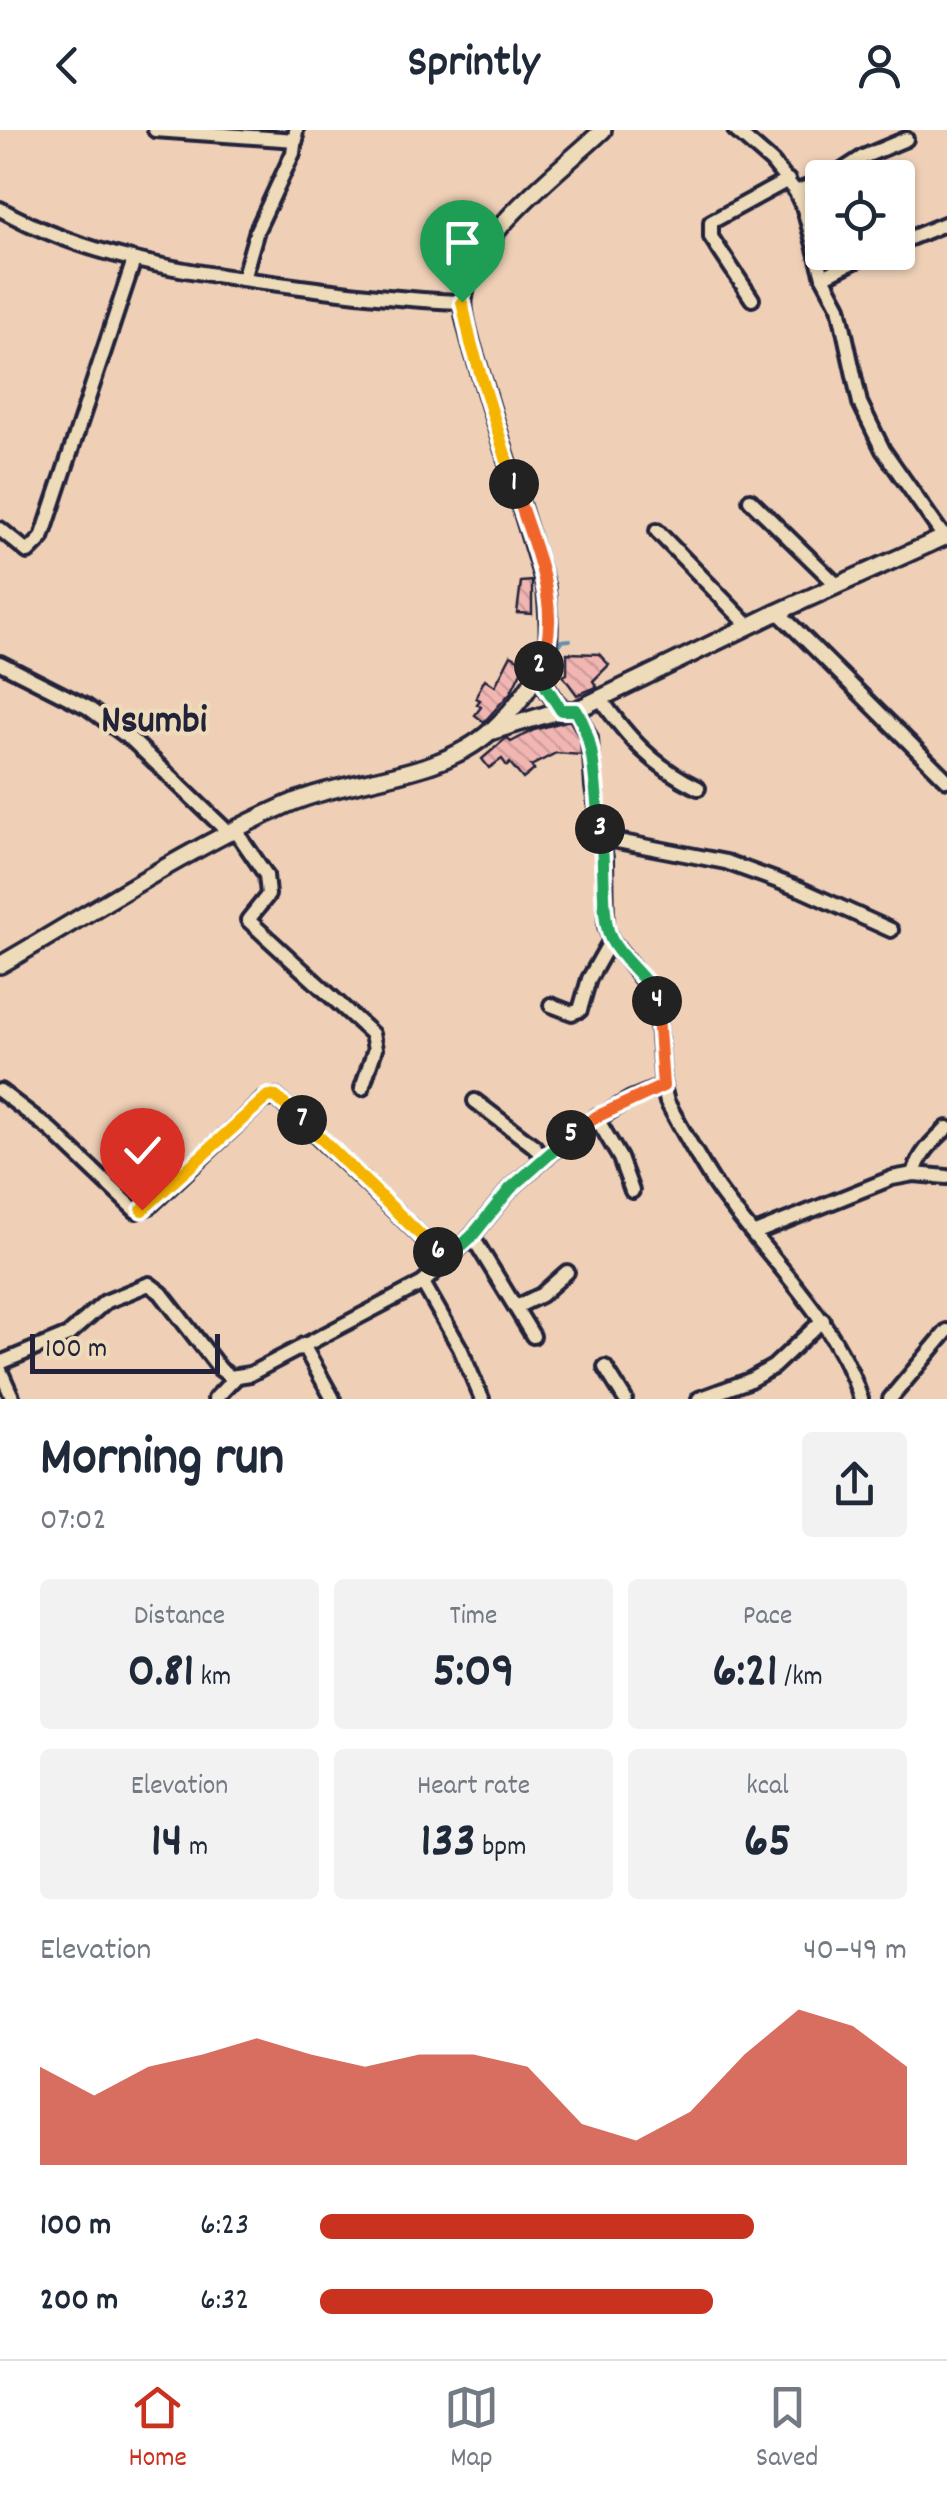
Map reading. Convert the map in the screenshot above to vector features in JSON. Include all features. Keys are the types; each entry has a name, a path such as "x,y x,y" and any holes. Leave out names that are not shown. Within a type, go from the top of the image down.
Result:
{"street":[{"path":"155,130 296,135 287,169 257,230 242,280"},
{"path":"0,965 233,832 329,788 459,754 490,732 513,708 546,651 546,588 462,302 469,270 495,231 603,130"},
{"path":"490,732 600,698 945,537 883,450 860,403 840,307 823,276 792,186 735,130"},
{"path":"859,160 906,140"},
{"path":"752,299 711,237 711,222 805,184"},
{"path":"0,209 56,236 134,260 242,280 462,302"},
{"path":"915,236 947,223"},
{"path":"0,529 28,552 42,538 134,260"},
{"path":"823,276 836,270"},
{"path":"750,500 837,585"},
{"path":"657,530 749,626"},
{"path":"778,612 947,780"},
{"path":"0,664 87,707 133,741 233,832 266,875 268,895 248,920 372,1034 375,1049 362,1088"},
{"path":"536,671 590,738 602,838 606,926 611,940 656,997 667,1102 719,1190 822,1320 852,1370 861,1399"},
{"path":"600,698 629,740 649,759 698,788"},
{"path":"602,838 726,862 891,930"},
{"path":"550,1005 572,1013 580,1010 588,980 611,940"},
{"path":"13,1399 0,1367 68,1335 105,1302 149,1284 220,1370 230,1376 250,1374 423,1283 543,1158 596,1117 663,1086"},
{"path":"0,1091 50,1130 136,1211 150,1206 263,1100 276,1097 446,1260"},
{"path":"475,1101 534,1146 543,1158"},
{"path":"596,1117 620,1158 632,1191"},
{"path":"914,1174 927,1147 947,1128"},
{"path":"756,1233 892,1178 914,1174 947,1177"},
{"path":"472,1236 532,1336"},
{"path":"516,1307 540,1295 567,1272"},
{"path":"423,1283 460,1348 482,1399"},
{"path":"699,1399 773,1368 822,1320"},
{"path":"890,1399 947,1331"},
{"path":"303,1345 333,1399"},
{"path":"605,1367 626,1399"},
{"path":"215,1399 237,1376"}],"building":[{"path":"532,581 532,614 517,613 521,582"},
{"path":"567,653 599,654 609,665 593,681 597,687 577,695 563,676 567,674"},
{"path":"511,655 525,663 511,692 484,722 475,715 481,707 477,704 478,692 485,679 495,686"},
{"path":"570,721 580,739 581,755 556,753 531,766 534,770 523,779 502,759 489,768 482,759 508,738 511,742 534,730"}],"waterway":[{"path":"556,650 561,641 570,640"},
{"path":"564,697 571,703 585,697"},
{"path":"588,722 590,713 601,710"}],"district":[{"name":"Nsumbi","path":"154,723"}],"route":[{"path":"142,1210 272,1096 296,1113 446,1260 472,1236 510,1189 576,1130 663,1086 656,997 611,940 606,926 605,858 593,787 590,738 576,710 561,710 536,671 546,651 549,627 546,588 462,302"}]}
